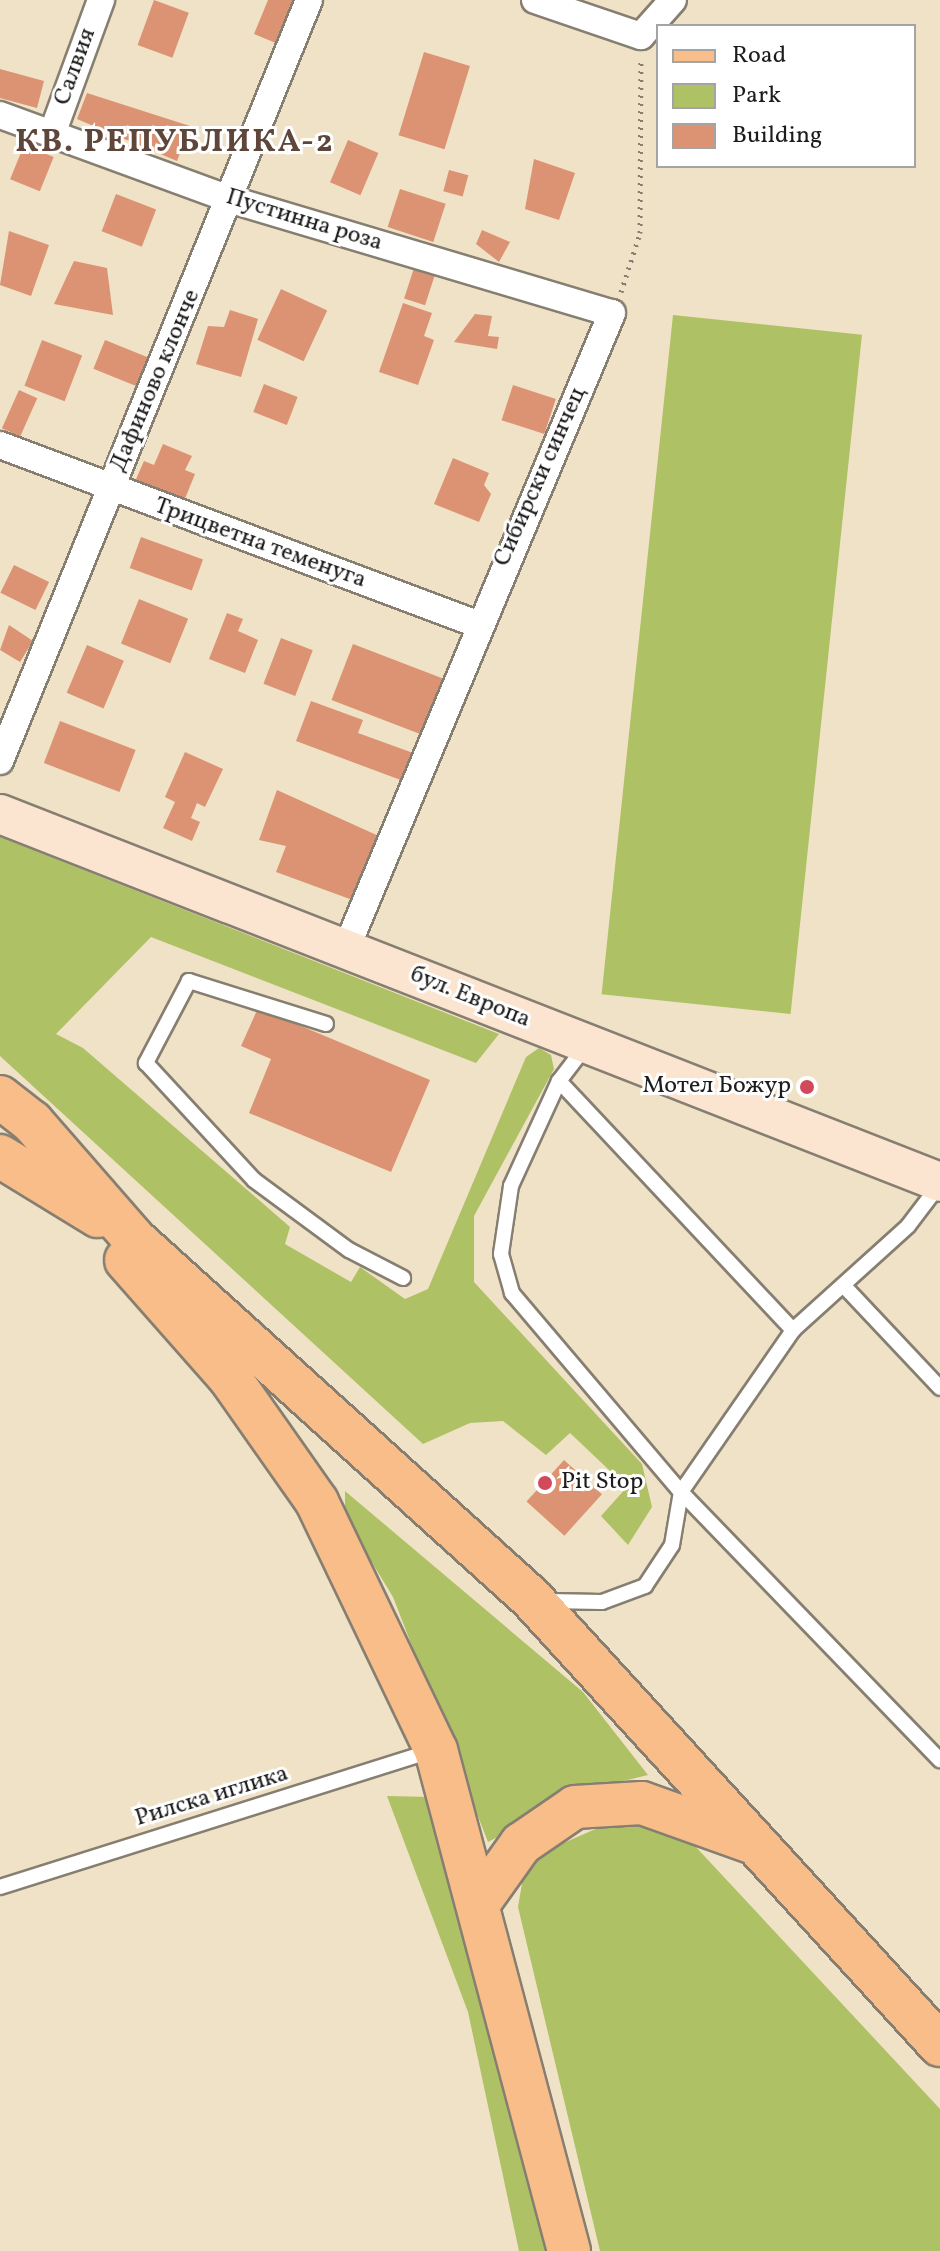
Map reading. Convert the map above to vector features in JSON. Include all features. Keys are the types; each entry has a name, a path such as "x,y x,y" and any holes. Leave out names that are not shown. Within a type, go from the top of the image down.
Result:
{"main road":[{"path":"0,1097 134,1239 531,1598 940,2045"},
{"path":"0,1156 134,1239"},
{"path":"74,1202 230,1378 317,1502 436,1750 481,1900 533,2134 569,2251"},
{"path":"481,1900 543,1825 606,1801 676,1811 761,1846"}],"street":[{"name":"Салвия","path":"52,134 101,0"},
{"name":"Дафиново клонче","path":"0,761 232,200 309,0"},
{"path":"535,0 641,36 673,0"},
{"name":"Пустинна роза","path":"0,115 232,200 612,313"},
{"name":"Сибирски синчец","path":"346,949 477,624 612,313"},
{"name":"Трицветна теменуга","path":"0,445 477,624"},
{"name":"бул. Европа","path":"0,814 940,1183"}],"lane":[{"path":"326,1024 189,981 146,1063 254,1180 349,1250 403,1278"},
{"path":"585,1046 559,1081 502,1221 501,1254 512,1293 681,1492 940,1760"},
{"path":"559,1081 793,1330"},
{"path":"531,1598 602,1602 645,1586 672,1545 681,1492 793,1330 844,1286 940,1183"},
{"path":"844,1286 940,1388"},
{"name":"Рилска иглика","path":"0,1887 436,1750"}],"path":[{"path":"612,313 640,233 641,36"}],"green space":[{"path":"673,315 862,335 791,1014 602,994"},
{"path":"0,837 499,1034 476,1063 151,937 56,1034 83,1048 290,1227 285,1244 351,1282 360,1267 405,1299 428,1289 526,1057 539,1048 551,1055 554,1069 474,1216 474,1282 642,1464 652,1507 628,1545 601,1516 627,1487 570,1433 546,1455 503,1421 470,1423 423,1444 0,1056"},
{"path":"345,1491 583,1692 648,1775 590,1789 488,1842 393,1597 345,1518"},
{"path":"387,1796 432,1797 554,2251 519,2251 468,2012"},
{"path":"623,1817 681,1831 940,2109 940,2251 600,2251 518,1907 524,1872 552,1848"}],"building":[{"path":"154,0 189,13 172,58 138,45"},
{"path":"268,0 303,0 283,46 254,34"},
{"path":"424,52 470,66 444,149 399,135"},
{"path":"0,69 44,81 37,108 0,98"},
{"path":"87,93 190,126 177,161 77,119"},
{"path":"348,140 378,153 360,195 330,182"},
{"path":"24,145 54,157 40,191 10,179"},
{"path":"534,159 575,173 559,220 525,209"},
{"path":"449,170 468,175 463,196 443,191"},
{"path":"400,189 446,204 433,242 388,227"},
{"path":"116,194 156,209 142,247 102,231"},
{"path":"482,230 510,242 499,262 476,244"},
{"path":"9,231 49,245 31,296 0,285"},
{"path":"74,261 107,268 113,315 54,304"},
{"path":"414,268 435,275 425,305 404,298"},
{"path":"281,289 327,311 304,361 257,340"},
{"path":"403,303 432,313 424,336 434,340 418,385 379,372"},
{"path":"230,310 258,319 241,377 196,364 208,326 224,327"},
{"path":"475,314 492,316 488,336 499,337 497,349 454,342"},
{"path":"42,340 82,355 65,401 24,386"},
{"path":"105,340 148,357 136,386 93,369"},
{"path":"264,384 298,397 287,425 253,412"},
{"path":"513,385 556,399 544,434 502,420"},
{"path":"19,390 37,398 20,437 2,428"},
{"path":"163,444 192,456 185,470 195,474 182,506 133,486 144,461 154,465"},
{"path":"453,458 489,473 484,485 491,494 479,522 434,504"},
{"path":"141,537 203,560 192,591 130,568"},
{"path":"14,565 49,582 35,610 0,593"},
{"path":"139,599 188,619 170,663 121,644"},
{"path":"227,613 243,619 238,631 258,640 245,673 209,659"},
{"path":"9,625 33,641 20,662 0,650"},
{"path":"281,638 313,650 295,696 263,684"},
{"path":"353,644 444,679 422,735 331,700"},
{"path":"87,645 124,661 104,708 67,693"},
{"path":"311,701 363,720 358,733 416,754 406,782 296,741"},
{"path":"60,721 136,750 119,792 44,763"},
{"path":"185,752 223,769 205,807 197,803 191,818 200,822 192,841 163,828 175,802 165,797"},
{"path":"277,790 381,837 358,902 276,872 286,846 259,840"},
{"path":"258,1008 430,1080 391,1172 249,1113 271,1059 241,1046"},
{"path":"564,1460 602,1494 564,1536 527,1502"}],"place":[{"name":"Мотел Божур","path":"807,1087"},
{"name":"Pit Stop","path":"545,1483"}],"district":[{"name":"КВ. РЕПУБЛИКА-2","path":"175,143"}]}
